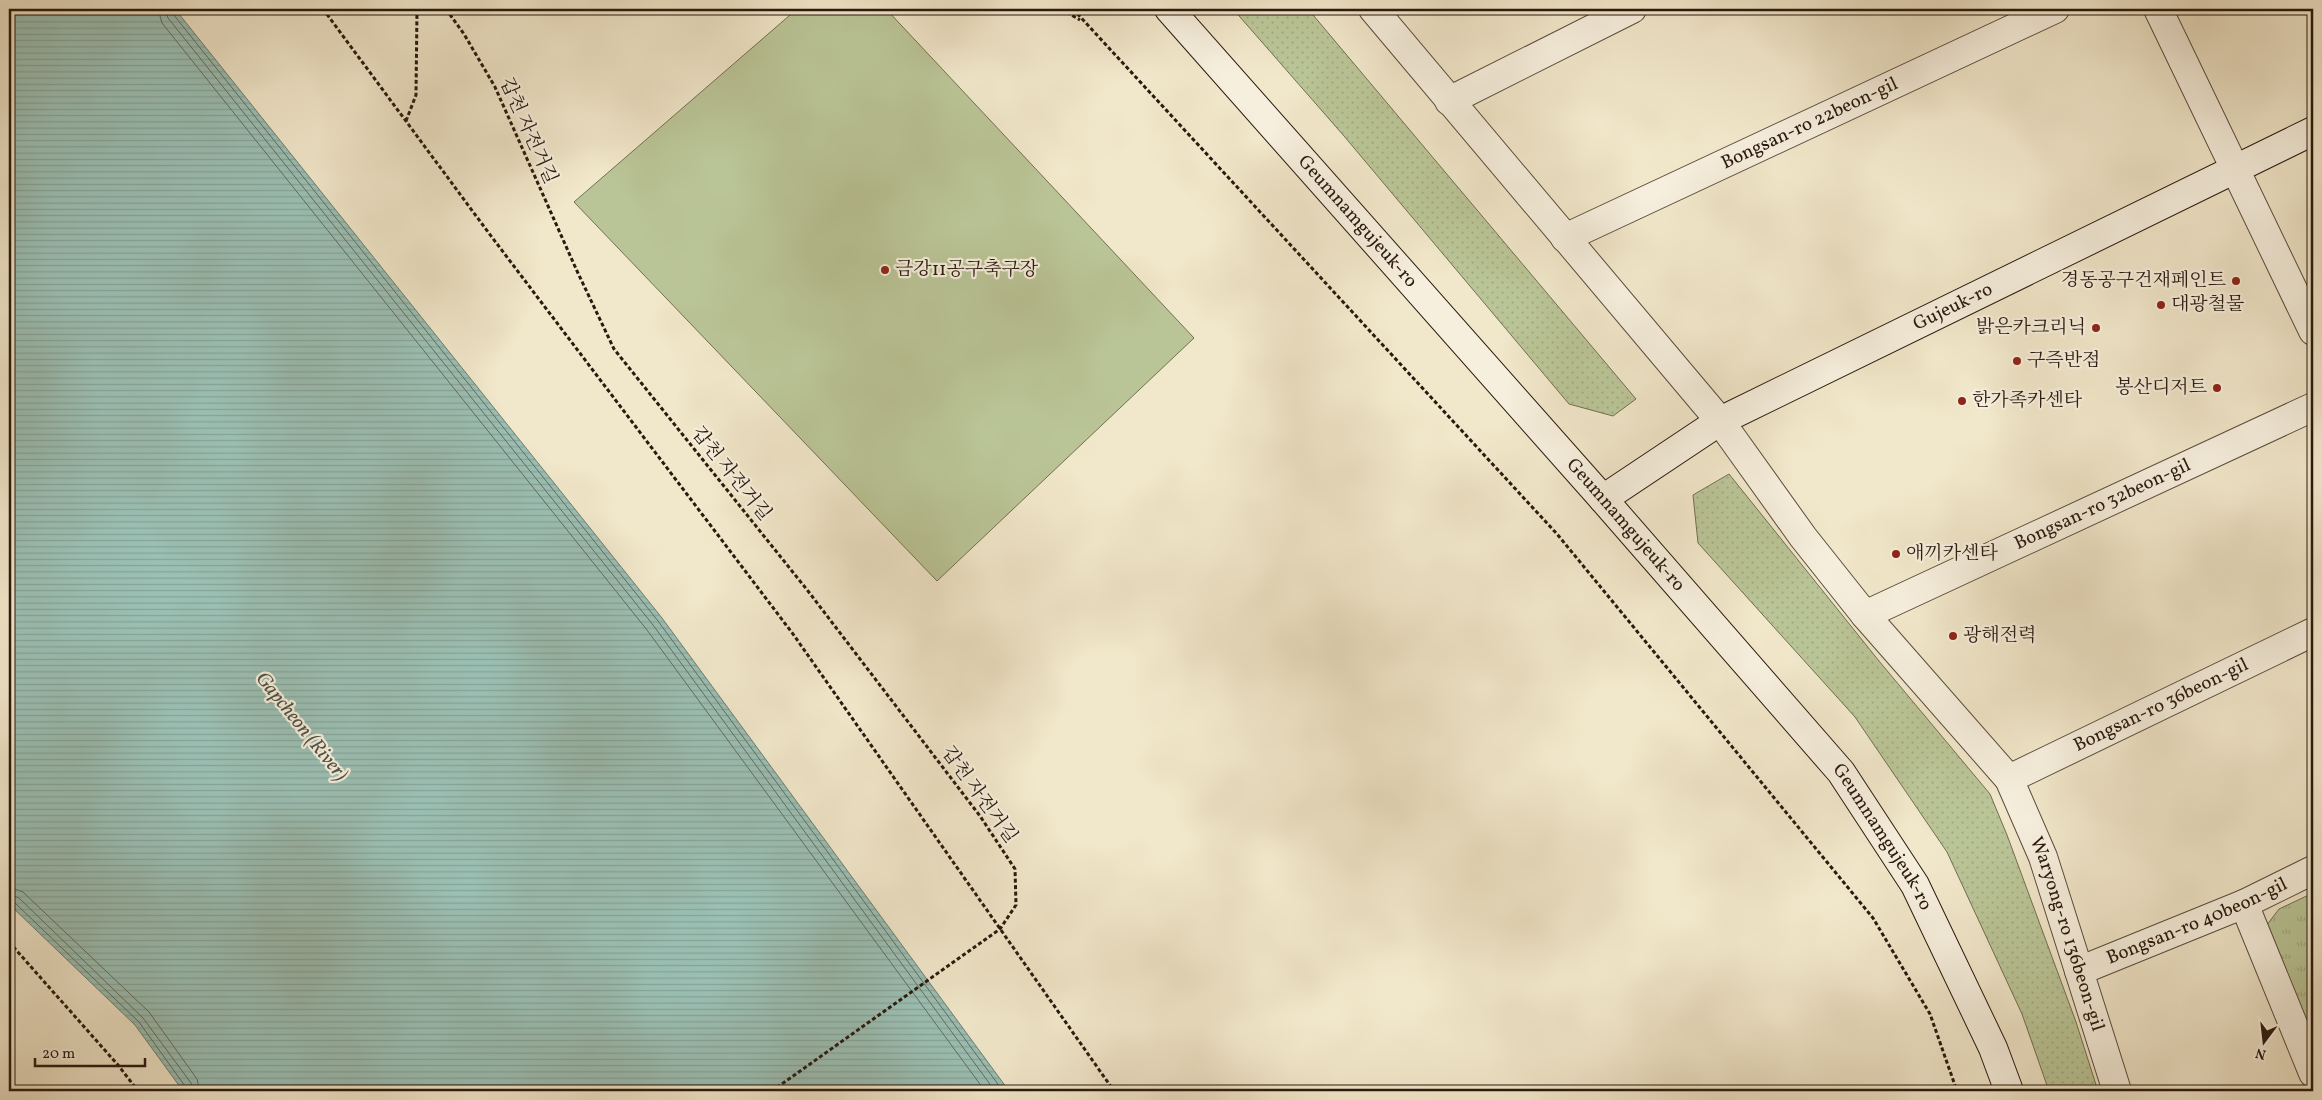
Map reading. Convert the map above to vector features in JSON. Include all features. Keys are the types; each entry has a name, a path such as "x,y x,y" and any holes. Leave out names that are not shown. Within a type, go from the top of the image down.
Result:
{"street":[{"name":"Geumnamgujeuk-ro","path":"1168,9 1603,499 1841,772 1915,885 1993,1048 2009,1091"},
{"name":"Waryong-ro 136beon-gil","path":"1373,9 1720,421 1804,537 1865,615 2009,779 2043,857 2117,1091"},
{"path":"1449,101 1632,9"},
{"name":"Bongsan-ro 22beon-gil","path":"1565,238 2055,9"},
{"path":"2158,9 2313,331"},
{"name":"Gujeuk-ro","path":"1603,499 1720,421 2313,131"},
{"name":"Bongsan-ro 32beon-gil","path":"1865,615 2313,408"},
{"name":"Bongsan-ro 36beon-gil","path":"2009,779 2313,632"},
{"name":"Bongsan-ro 40beon-gil","path":"2079,971 2244,904 2313,870"},
{"path":"2244,904 2313,1074"}],"path":[{"path":"323,9 406,122 793,634 1114,1091"},
{"path":"406,122 416,95 416,9"},
{"name":"갑천 자전거길","path":"446,9 464,34 495,87 565,245 614,349 814,599 980,816 1015,869 1016,904 1000,929 772,1091"},
{"path":"1061,9 1084,22"},
{"path":"1073,9 1557,534 1873,918 1930,1014 1956,1091"},
{"path":"9,942 118,1065 138,1091"}],"green space":[{"name":"금강11공구축구장","path":"797,9 886,9 1194,338 937,581 574,202"},
{"path":"1233,9 1308,9 1636,399 1613,416 1569,404 1344,136"},
{"path":"1729,474 1879,661 1990,794 2076,1022 2098,1091 2049,1091 2022,1014 1947,852 1855,717 1698,543 1693,495"},
{"path":"2313,893 2313,1042 2266,926 2279,909"}],"water":[{"name":"Gapcheon (River)","path":"9,9 175,9 662,618 1009,1091 183,1091 135,1025 9,904"}],"place":[{"name":"금강11공구축구장","path":"885,270"},
{"name":"경동공구건재페인트","path":"2236,281"},
{"name":"대광철물","path":"2161,305"},
{"name":"밝은카크리닉","path":"2096,328"},
{"name":"구즉반점","path":"2017,361"},
{"name":"봉산디저트","path":"2217,388"},
{"name":"한가족카센타","path":"1962,401"},
{"name":"애끼카센타","path":"1896,554"},
{"name":"광해전력","path":"1953,636"}]}
